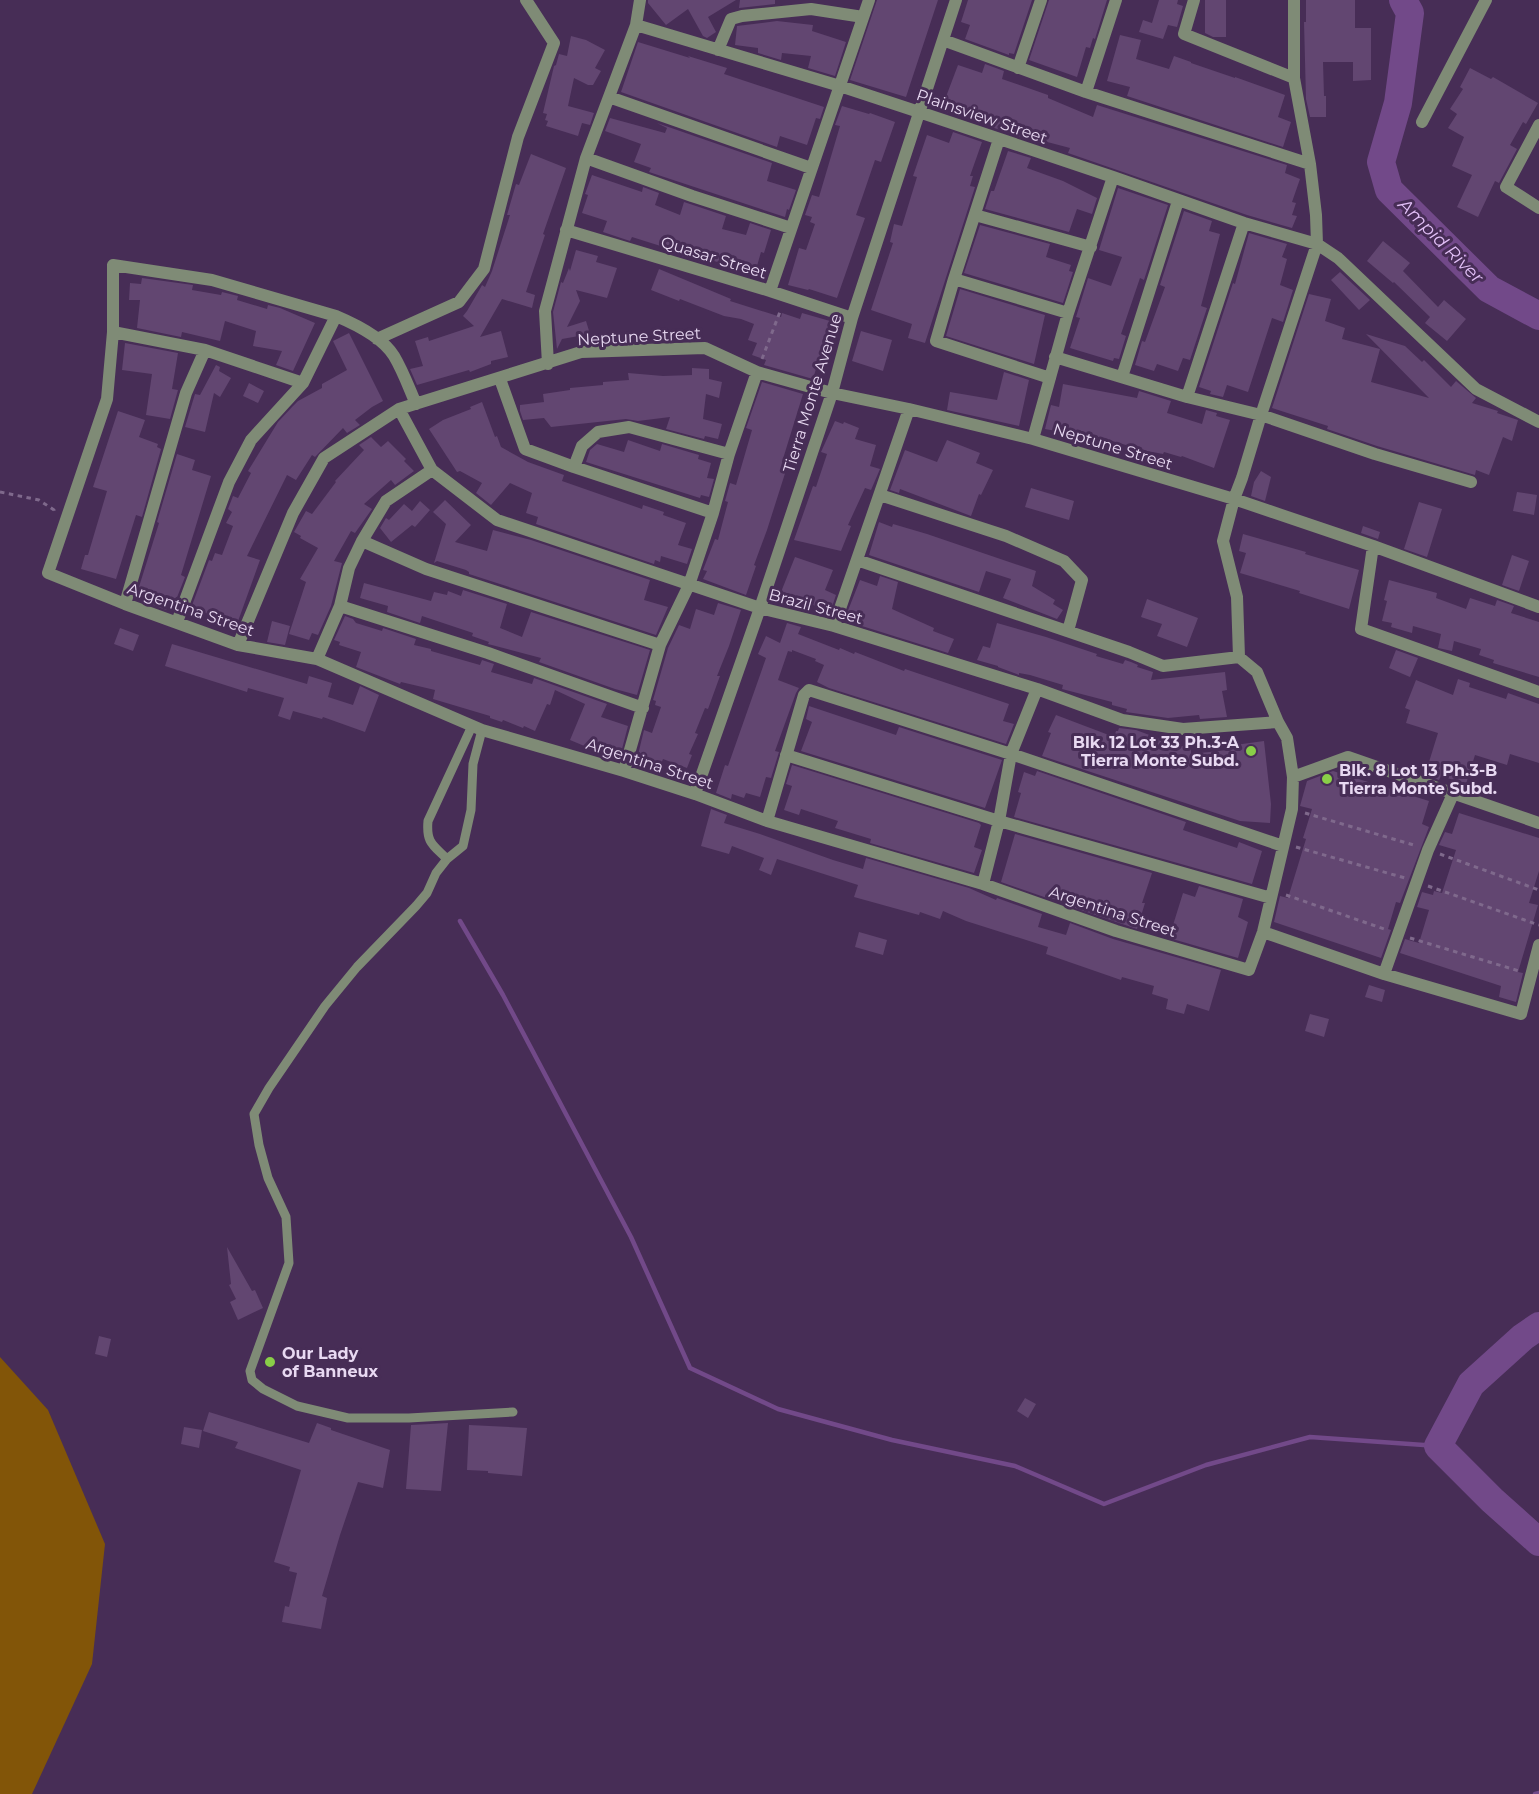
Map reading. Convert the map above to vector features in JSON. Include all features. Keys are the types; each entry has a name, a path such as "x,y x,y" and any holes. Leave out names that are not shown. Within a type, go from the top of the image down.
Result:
{"street":[{"path":"377,339 459,302 484,269 518,137 554,43 526,0"},
{"path":"548,364 545,311 586,158 636,25 640,0"},
{"path":"770,291 868,0"},
{"name":"Tierra Monte Avenue","path":"695,794 832,393 852,318 956,0"},
{"path":"1018,69 1041,0"},
{"path":"1086,92 1116,0"},
{"path":"1194,0 1184,34 1294,78"},
{"path":"1239,657 1237,597 1223,541 1234,499 1317,244 1310,164 1294,78 1294,0"},
{"path":"1422,122 1486,0"},
{"path":"718,50 731,19 742,16 812,9 863,16"},
{"name":"Plainsview Street","path":"636,25 840,86 1244,223 1317,244 1338,258 1476,389 1539,422"},
{"path":"943,40 1086,92 1310,164"},
{"path":"609,96 811,168"},
{"path":"1539,125 1506,187 1539,208"},
{"path":"999,140 936,341 1050,378"},
{"path":"586,158 791,228"},
{"path":"1033,439 1068,313 1113,177"},
{"path":"1122,377 1178,201"},
{"path":"975,215 1091,248"},
{"path":"1187,397 1244,223"},
{"name":"Quasar Street","path":"566,230 852,318"},
{"path":"303,383 205,350 113,332 113,265 212,280 354,323 393,354 416,404"},
{"path":"954,279 1068,313"},
{"path":"177,622 229,482 251,440 303,383 336,316"},
{"name":"Argentina Street","path":"113,332 107,399 48,573 238,645 317,659 477,728 624,771 767,821 983,884 1116,931 1249,970 1263,932"},
{"name":"Neptune Street","path":"238,645 293,513 324,458 399,409 581,352 705,348 757,372 832,393 1033,439 1234,499 1373,546 1539,607"},
{"path":"125,604 186,393 205,350"},
{"path":"1055,357 1187,397 1261,415 1375,454 1471,482"},
{"path":"624,771 660,645 690,585 729,454 757,372"},
{"path":"500,379 525,449 713,513"},
{"name":"Brazil Street","path":"399,409 432,470 497,519 760,608 834,626 1037,689 1122,720 1183,729 1278,722"},
{"path":"834,626 909,409"},
{"path":"574,467 582,446 598,432 629,427 729,454"},
{"path":"317,659 340,606 349,568 386,501 432,470"},
{"path":"880,495 1006,536 1064,561 1082,580 1068,631"},
{"path":"362,541 426,570 660,645"},
{"path":"1373,546 1360,629 1539,692"},
{"path":"857,560 1129,652 1163,666 1239,657 1257,672 1287,738 1293,777 1292,809 1263,932 1384,974 1521,1014 1539,945"},
{"path":"340,606 488,653 643,708"},
{"path":"983,884 999,821 1011,754 1037,689"},
{"path":"767,821 804,695 808,690 1011,754 1283,846"},
{"path":"786,755 999,821 1271,898"},
{"path":"1293,777 1348,757 1539,823"},
{"path":"1384,974 1428,850 1453,794"}],"lane":[{"path":"447,859 427,835 428,821 477,728"},
{"path":"477,728 471,810 463,846 447,859 436,873 427,893 357,967 325,1006 254,1114 268,1178 286,1217 289,1263 250,1371 252,1380 263,1389 297,1406 348,1418 409,1418 513,1412"}],"path":[{"path":"757,372 786,296"},
{"path":"0,492 39,500 54,510 55,519"}],"shaded area":[{"path":"0,1357 48,1410 105,1544 92,1664 32,1794 0,1794"}],"building":[{"path":"648,0 736,0 708,17 716,32 707,38 703,36 688,9 666,25"},
{"path":"740,0 775,0 775,4 739,8"},
{"path":"877,0 938,0 906,97 850,80"},
{"path":"968,0 1032,0 1014,54 1009,53 1009,55 965,39 970,25 961,22"},
{"path":"1049,0 1107,0 1095,39 1093,38 1090,48 1086,47 1077,77 1029,60"},
{"path":"1159,0 1178,0 1177,4 1183,6 1177,27 1168,25 1163,39 1139,32 1143,20 1152,23"},
{"path":"1205,0 1226,0 1226,37 1213,37 1205,33"},
{"path":"1306,0 1355,0 1355,28 1371,28 1371,80 1353,81 1353,62 1323,62 1326,117 1310,117 1306,99 1304,22 1306,22"},
{"path":"777,21 813,25 812,31 846,42 835,76 808,68 811,56 782,53 781,60 758,53 758,48 735,45 737,26"},
{"path":"1120,35 1141,40 1136,59 1169,69 1174,56 1285,95 1278,117 1291,122 1283,147 1127,96 1130,87 1107,81"},
{"path":"571,36 586,40 605,50 595,68 601,71 593,85 574,78 568,106 594,113 590,125 582,123 578,136 546,126 547,114 543,113 554,66 559,54 567,56"},
{"path":"638,42 727,68 724,74 824,107 820,119 816,118 807,145 780,136 777,147 621,92"},
{"path":"985,64 1004,71 1002,79 1048,95 1048,98 1093,117 1097,105 1287,165 1285,173 1300,179 1292,202 1296,203 1292,215 1297,216 1292,228 1247,215 1068,153 1070,148 1036,139 1036,142 941,110 958,65 982,73"},
{"path":"1470,68 1491,79 1493,77 1538,103 1526,124 1523,122 1510,145 1517,149 1499,183 1495,181 1478,217 1457,207 1472,175 1452,166 1464,137 1448,128 1457,114 1450,109 1463,89 1460,87"},
{"path":"842,106 895,122 881,162 875,160 856,215 865,218 837,298 788,285 799,248 806,250 815,224 810,222 812,217 805,215 812,195 819,197 840,126 835,125"},
{"path":"610,118 665,133 667,128 657,123 772,163 767,181 796,190 789,210 787,209 785,217 649,172 651,168 634,162 641,144 605,131"},
{"path":"953,132 982,142 970,176 973,176 970,186 975,187 925,343 908,338 912,324 871,310 893,243 890,242 894,224 902,226 917,177 913,176 927,135 949,143"},
{"path":"1008,151 1031,158 1027,168 1063,181 1097,198 1092,214 1077,209 1069,232 985,209"},
{"path":"531,154 566,168 526,292 535,295 532,308 502,299 480,337 501,331 508,357 491,361 491,364 470,372 469,370 417,385 410,369 423,366 415,341 428,337 429,341 474,326 463,316 482,285 485,287 492,271 510,215 507,215 516,184 519,185"},
{"path":"592,175 642,192 643,187 659,193 655,205 680,215 684,202 726,216 722,229 746,235 750,223 771,230 755,273 714,261 712,265 665,251 667,248 632,237 630,241 603,232 607,221 582,213 588,195 585,194"},
{"path":"1118,188 1168,205 1144,280 1140,278 1121,334 1126,336 1119,359 1114,358 1113,361 1070,348 1080,318 1076,317 1088,278 1111,286 1122,257 1099,250"},
{"path":"1184,211 1212,221 1209,231 1220,234 1201,306 1207,308 1190,360 1183,358 1178,371 1157,364 1154,371 1135,365 1142,341 1145,342 1165,287 1160,285"},
{"path":"980,225 1050,244 1046,257 1071,265 1069,271 1073,272 1063,303 964,273"},
{"path":"1249,233 1287,244 1282,257 1287,259 1280,285 1293,290 1283,322 1272,318 1248,392 1227,385 1223,397 1210,394 1211,391 1199,387 1233,283 1235,284"},
{"path":"1383,241 1410,263 1403,271 1438,307 1444,300 1466,319 1447,341 1425,323 1430,317 1394,282 1367,261"},
{"path":"576,250 598,256 596,262 617,268 607,298 576,290 580,301 567,327 586,321 590,334 562,339 557,349 553,312 561,282 563,283 569,268 570,271"},
{"path":"659,269 731,299 730,301 781,317 782,313 800,319 802,313 830,321 813,379 764,365 766,360 752,355 757,343 748,340 754,324 724,316 651,290"},
{"path":"1340,272 1370,300 1359,310 1331,280"},
{"path":"142,278 193,285 192,290 221,295 222,292 238,296 237,300 267,309 268,305 280,308 315,323 293,371 276,365 282,351 253,346 256,331 225,321 220,341 182,332 181,337 137,328 140,300 129,300 130,283 141,284"},
{"path":"960,289 1045,315 1034,364 946,336"},
{"path":"1309,294 1331,299 1325,321 1345,328 1342,339 1380,349 1371,382 1429,398 1366,334 1405,346 1422,362 1424,360 1451,387 1456,381 1476,398 1472,403 1518,420 1512,441 1503,437 1489,475 1476,470 1475,475 1377,446 1327,429 1328,426 1272,408"},
{"path":"861,331 892,340 883,371 852,361"},
{"path":"349,333 383,401 355,420 360,425 347,433 343,428 315,457 312,455 296,480 287,475 247,556 260,560 237,624 191,608 209,560 212,561 215,553 222,555 233,526 226,523 232,512 228,509 233,496 238,498 251,473 248,471 278,422 298,401 322,388 322,384 347,370 333,341"},
{"path":"125,343 178,353 172,389 178,390 170,419 146,415 152,374 122,370"},
{"path":"216,365 220,367 219,371 231,378 220,397 214,393 205,432 185,427 195,394 200,395"},
{"path":"692,368 709,369 709,379 722,382 719,398 706,394 703,419 722,424 718,439 705,436 704,439 666,429 670,417 551,427 544,418 523,420 520,411 520,405 544,402 543,394 570,390 570,388 603,385 603,382 629,380 628,373 663,376 692,375"},
{"path":"1004,372 1029,380 1019,426 947,410 950,392 997,400"},
{"path":"762,382 803,394 782,462 788,464 746,595 703,579 707,571 703,570 715,539 718,540 728,502 725,501 730,483 736,485 752,430 746,428"},
{"path":"249,383 264,391 258,403 243,396"},
{"path":"1063,384 1137,398 1139,391 1171,401 1167,413 1202,424 1206,410 1230,420 1214,468 1182,456 1147,451 1084,433 1083,436 1045,429 1051,405 1059,407"},
{"path":"482,402 501,447 528,462 564,475 562,481 642,509 643,505 664,512 663,515 686,523 678,545 692,549 687,564 661,556 660,562 655,560 654,564 536,524 538,517 526,513 532,493 510,483 491,505 476,493 482,483 460,471 457,472 429,429"},
{"path":"118,411 145,420 139,437 158,444 157,447 161,449 142,517 136,515 116,579 81,569 85,555 88,555 107,491 93,487"},
{"path":"835,421 859,428 855,439 876,445 870,466 880,469 871,490 865,488 848,525 851,526 841,551 794,540 813,486 816,487 827,454 821,452"},
{"path":"371,437 381,447 388,441 406,459 404,461 414,471 395,485 391,480 364,504 372,509 355,533 351,531 334,561 342,563 331,606 318,635 312,633 309,640 289,634 306,582 300,579 318,548 294,532 306,511 312,514 335,481 364,450 359,445"},
{"path":"628,440 660,451 662,444 699,455 698,459 711,463 707,478 714,479 709,497 701,495 700,498 586,462 590,450 597,444 624,452"},
{"path":"947,440 980,453 976,463 993,470 981,495 979,494 971,516 900,489 899,493 890,490 905,450 937,462"},
{"path":"177,454 195,460 192,470 211,476 181,575 185,577 174,605 169,603 166,610 153,605 155,596 138,590"},
{"path":"1261,471 1271,477 1265,501 1251,496 1254,482"},
{"path":"1031,488 1074,501 1069,520 1025,507"},
{"path":"1517,492 1537,495 1534,515 1513,511"},
{"path":"445,500 471,525 455,542 487,551 493,530 531,540 650,580 644,600 668,607 656,635 469,574 466,570 437,561 434,563 446,524 433,512"},
{"path":"420,501 430,510 415,527 412,525 391,542 380,528 386,518 389,520 404,504 412,511"},
{"path":"1419,502 1442,509 1427,557 1404,549"},
{"path":"879,522 927,534 1036,571 1032,586 1055,600 1053,604 1063,610 1057,619 1003,598 1011,579 986,571 979,592 869,555"},
{"path":"1363,526 1380,532 1378,539 1361,533"},
{"path":"1243,534 1359,570 1349,609 1240,573 1246,553 1239,551"},
{"path":"1512,555 1529,561 1519,591 1502,585"},
{"path":"795,557 833,570 825,590 836,595 832,607 820,603 819,607 810,604 807,611 777,602"},
{"path":"880,576 898,582 892,609 934,628 933,631 954,639 948,653 846,621 860,580 877,586"},
{"path":"1389,580 1437,593 1436,598 1466,609 1470,598 1495,606 1497,600 1514,606 1511,613 1539,622 1539,677 1493,663 1494,660 1479,655 1481,649 1454,641 1452,651 1438,648 1441,634 1413,626 1412,633 1391,627 1392,623 1382,621"},
{"path":"364,583 431,601 434,592 447,595 448,591 461,596 463,590 507,604 500,628 522,637 531,612 650,650 637,695 539,662 541,658 488,644 489,642 472,636 473,633 422,616 420,623 387,612 388,606 360,598"},
{"path":"1147,599 1198,618 1187,647 1157,636 1162,624 1141,617"},
{"path":"718,603 741,610 717,676 720,676 708,709 705,708 695,733 698,734 689,754 692,755 687,768 663,759 660,767 637,759 644,730 652,733 661,707 655,705 656,701 653,700 668,648 679,625 690,629 696,609 714,615"},
{"path":"345,616 356,623 382,631 383,628 416,639 414,645 431,649 431,651 480,665 482,660 494,664 491,672 532,684 534,678 607,704 601,717 628,726 622,749 597,743 594,750 570,740 585,704 555,690 550,705 547,704 535,731 433,699 435,690 401,682 400,684 356,667 361,652 339,645 340,642 334,640"},
{"path":"272,621 290,626 285,645 267,642"},
{"path":"787,623 801,627 798,634 839,650 840,648 854,654 855,652 904,671 905,669 1009,704 1003,721 1014,724 1006,744 829,688 817,682 824,665 815,661 816,659 792,650 792,652 788,651 778,680 799,688 775,751 779,752 771,778 766,777 760,797 746,793 744,798 732,794 731,799 716,793 725,765 728,766 766,658 758,654 766,636 780,643"},
{"path":"997,623 1046,637 1123,664 1125,660 1131,662 1138,665 1137,667 1153,672 1151,680 1225,672 1227,690 1222,691 1227,717 1200,719 1199,715 1168,718 1126,712 1127,709 1112,705 1112,702 1062,689 1063,685 1030,675 1019,673 1019,675 977,660 983,646 990,648"},
{"path":"120,628 139,635 133,651 114,644"},
{"path":"172,644 307,684 309,676 332,683 328,697 353,705 360,686 379,695 365,732 323,717 322,719 293,711 290,720 278,716 284,698 248,688 247,692 165,666"},
{"path":"1396,650 1418,658 1410,677 1389,668"},
{"path":"1458,679 1470,683 1469,687 1506,699 1508,693 1539,704 1539,763 1510,754 1507,765 1475,755 1466,784 1441,776 1439,780 1425,775 1438,733 1406,723 1410,710 1405,708 1416,680 1453,695"},
{"path":"809,706 896,735 899,727 1002,760 985,808 801,751 812,722 806,719"},
{"path":"1056,715 1114,737 1119,728 1136,730 1179,746 1191,746 1191,754 1236,749 1235,745 1264,741 1271,804 1270,823 1240,821 1042,756 1051,733 1048,732"},
{"path":"792,765 979,823 981,825 974,847 982,850 974,873 870,843 871,839 835,828 838,821 801,809 799,815 784,810 792,786 786,784"},
{"path":"1037,771 1186,822 1183,830 1237,848 1239,842 1262,851 1252,884 1014,817 1024,772 1035,776"},
{"path":"1333,771 1429,801 1422,824 1429,827 1400,903 1396,902 1388,929 1391,930 1381,958 1274,922 1280,896 1288,898 1306,839 1303,838 1312,809 1300,806 1307,781"},
{"path":"711,809 727,815 724,823 833,860 863,869 866,858 969,888 996,900 997,898 1042,914 1038,927 1066,935 1070,923 1113,939 1221,970 1209,1011 1187,1004 1184,1014 1166,1009 1168,999 1152,994 1154,986 1122,977 1121,980 1046,954 1048,947 966,921 943,911 940,919 920,912 919,915 854,897 858,885 777,859 771,875 759,870 764,858 732,846 729,854 701,846"},
{"path":"1459,813 1539,838 1539,871 1529,903 1538,905 1518,972 1523,973 1516,1002 1499,997 1501,986 1400,953 1405,939 1419,943 1429,910 1417,907 1422,892 1433,895 1434,891 1442,893 1456,850 1439,845 1445,832 1452,834"},
{"path":"1015,834 1152,873 1142,903 1145,903 1137,929 1001,882"},
{"path":"1199,886 1243,899 1238,917 1248,922 1238,958 1169,938 1183,893 1195,897"},
{"path":"859,932 887,940 883,955 855,947"},
{"path":"1369,985 1385,990 1382,1002 1365,997"},
{"path":"1310,1014 1329,1019 1324,1037 1305,1031"},
{"path":"227,1247 252,1291 255,1290 263,1308 238,1320 230,1302 236,1299 229,1285 231,1284"},
{"path":"99,1336 111,1339 107,1357 95,1354"},
{"path":"1025,1398 1036,1404 1028,1418 1017,1411"},
{"path":"209,1412 309,1443 317,1423 390,1450 383,1488 358,1482 322,1596 327,1598 321,1629 282,1622 285,1606 289,1607 297,1573 289,1571 290,1567 274,1562 301,1470 235,1448 238,1442 203,1431"},
{"path":"448,1423 441,1491 406,1489 411,1425"},
{"path":"469,1425 527,1428 522,1476 467,1470"},
{"path":"184,1427 202,1430 199,1448 181,1444"}],"waterway":[{"name":"Ampid River","path":"1403,0 1410,13 1398,103 1381,162 1389,190 1489,289 1539,316"},
{"path":"460,921 503,995 631,1237 690,1368 778,1409 892,1440 1015,1466 1104,1504 1206,1465 1310,1437 1438,1446"},
{"name":"Ampid River","path":"1539,1326 1523,1337 1471,1384 1438,1446 1492,1500 1539,1542"},
{"path":"1535,1794 1539,1793"}],"place":[{"name":"Blk. 12 Lot 33 Ph.3-A Tierra Monte Subd.","path":"1251,751"},
{"name":"Blk. 8 Lot 13 Ph.3-B Tierra Monte Subd.","path":"1327,779"},
{"name":"Our Lady of Banneux","path":"270,1362"}]}
